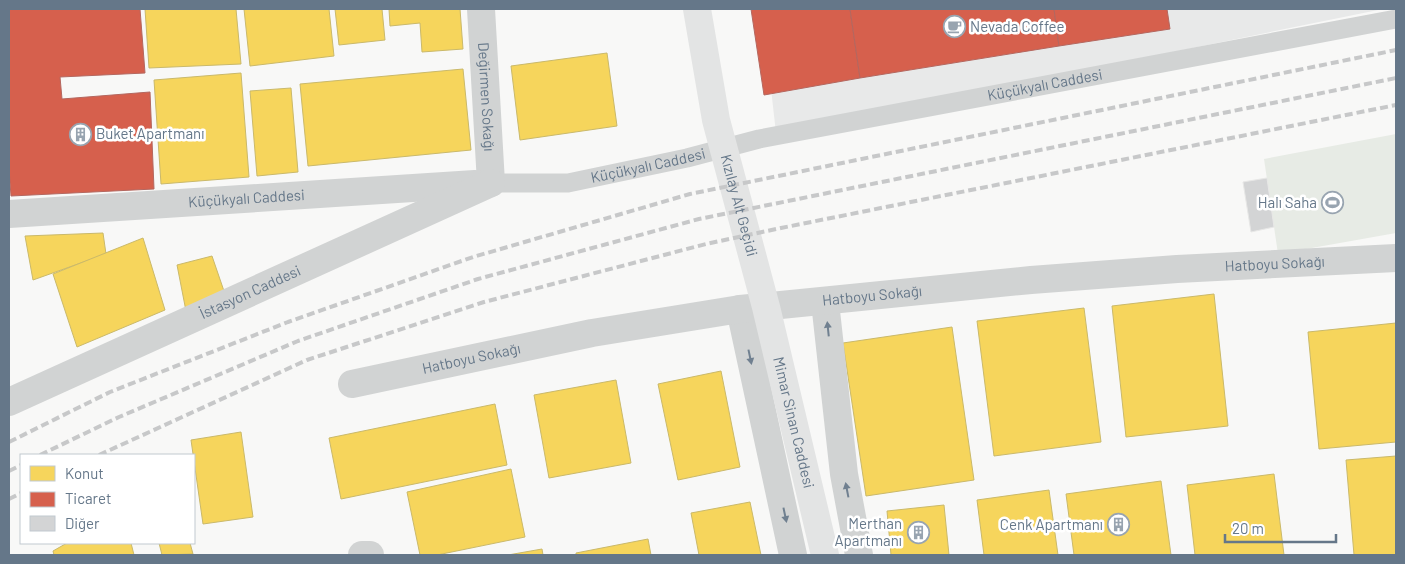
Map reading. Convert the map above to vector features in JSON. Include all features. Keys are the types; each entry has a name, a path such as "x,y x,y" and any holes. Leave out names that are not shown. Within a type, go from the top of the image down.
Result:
{"main road":[{"name":"Kızılay Alt Geçidi","path":"697,9 716,120 756,302"},
{"name":"Mimar Sinan Caddesi","path":"756,302 825,555"}],"street":[{"name":"Değirmen Sokağı","path":"481,9 491,183"},
{"name":"Küçükyalı Caddesi","path":"9,214 491,183"},
{"name":"İstasyon Caddesi","path":"9,397 491,183"},
{"name":"Hatboyu Sokağı","path":"352,384 592,333 756,302 825,302 1040,279 1177,269 1396,258"},
{"name":"Mimar Sinan Caddesi","path":"756,302 793,555"},
{"path":"825,302 844,474 860,555"},
{"path":"362,555 370,555"}],"lane":[{"name":"Küçükyalı Caddesi","path":"491,183 568,183 687,158 759,140 1396,19"}],"shaded area":[{"path":"762,9 1383,9 776,133"},
{"name":"Halı Saha","path":"1396,134 1396,233 1278,254 1264,159"}],"building: Konut":[{"path":"145,9 236,9 241,64 149,68"},
{"path":"244,9 329,9 334,56 250,66"},
{"path":"335,9 382,9 385,40 339,45"},
{"path":"389,9 460,9 463,49 422,52 420,23 390,26"},
{"path":"607,53 617,126 520,140 511,66"},
{"path":"463,69 471,150 308,166 300,84"},
{"path":"241,73 249,177 161,184 154,80"},
{"path":"291,88 298,172 257,176 250,91"},
{"path":"103,233 106,254 33,280 25,236"},
{"path":"143,238 165,310 77,347 53,274"},
{"path":"212,256 225,294 186,311 177,265"},
{"path":"1214,294 1228,426 1126,437 1112,306"},
{"path":"1084,308 1101,442 994,456 977,321"},
{"path":"1396,323 1396,442 1319,449 1308,332"},
{"path":"952,327 974,480 866,496 843,343"},
{"path":"721,371 740,467 678,480 658,384"},
{"path":"616,380 631,463 549,478 534,395"},
{"path":"495,404 507,465 341,499 329,438"},
{"path":"241,432 253,517 203,524 195,468 195,454 193,454 191,440"},
{"path":"1396,456 1396,555 1354,555 1346,460"},
{"path":"511,469 525,537 437,555 420,555 407,492"},
{"path":"1274,474 1284,555 1195,555 1187,485"},
{"name":"Cenk Apartmanı","path":"1161,481 1171,555 1074,555 1066,494"},
{"path":"1049,490 1058,555 984,555 977,500"},
{"path":"750,502 761,555 699,555 691,513"},
{"name":"Merthan Apartmanı","path":"944,505 949,555 891,555 887,511"},
{"path":"648,539 651,555 576,555 576,553"},
{"path":"65,544 131,544 134,555 54,555 53,551"},
{"path":"159,544 190,544 193,554 162,555"},
{"path":"542,549 543,555 508,555"}],"building: Ticaret":[{"name":"Buket Apartmanı","path":"9,9 140,9 145,73 60,77 62,99 150,92 154,189 11,196 9,169"},
{"path":"751,9 850,9 860,78 764,95"},
{"name":"Nevada Coffee","path":"850,9 1054,9 1059,46 860,78"},
{"path":"1054,9 1167,9 1170,29 1059,46"}],"building: Diğer":[{"path":"1267,178 1274,227 1251,232 1243,182"}],"railway":[{"path":"9,442 110,392 288,322 473,257 690,194 1396,50"},
{"path":"42,454 119,417 298,341 478,279 699,219 1396,78"},
{"path":"101,454 307,360 484,302 706,244 1396,105"},
{"path":"9,471 20,466"},
{"path":"9,499 20,494"}],"place":[{"name":"Nevada Coffee","path":"954,27"},
{"name":"Buket Apartmanı","path":"80,134"},
{"name":"Halı Saha","path":"1333,203"},
{"name":"Cenk Apartmanı","path":"1119,525"},
{"name":"Merthan Apartmanı","path":"918,533"}]}
